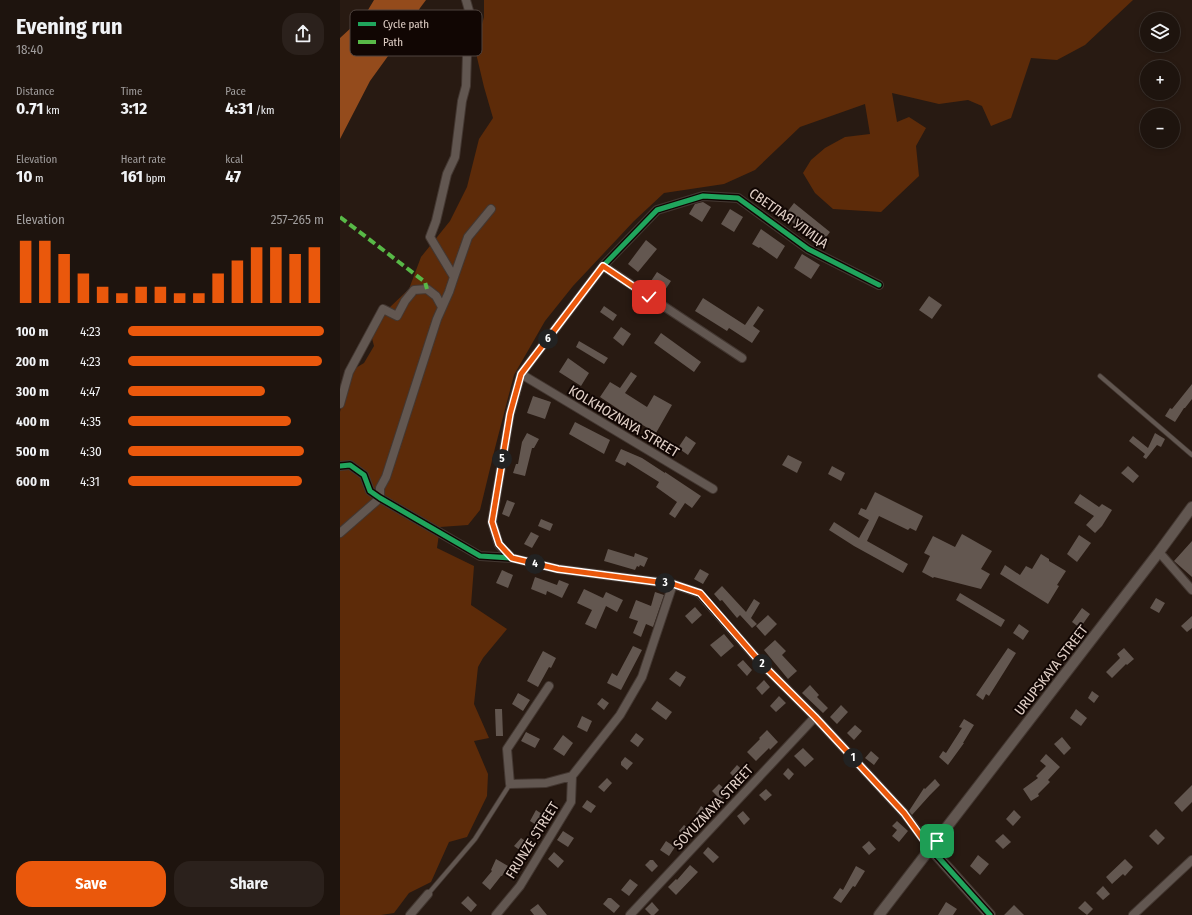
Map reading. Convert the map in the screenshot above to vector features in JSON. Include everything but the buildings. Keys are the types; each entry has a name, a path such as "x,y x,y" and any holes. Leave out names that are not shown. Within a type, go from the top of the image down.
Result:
{"street":[{"path":"466,0 469,10"},
{"path":"454,277 430,237 436,221 447,174 455,157 462,102 466,86 468,56"},
{"name":"СВЕТЛАЯ УЛИЦА","path":"603,266 656,210 703,196 738,198 808,249 879,285"},
{"path":"340,533 380,498 380,488 386,477 436,319 449,292 468,237 491,209"},
{"path":"512,558 499,544 492,522 510,414 521,374 603,266 742,358"},
{"path":"340,404 349,372 382,310 397,316 405,301 414,290 427,289 436,296 442,306"},
{"name":"KOLKHOZNAYA STREET","path":"521,374 712,489"},
{"path":"340,466 350,465 364,476 370,491 480,556 512,558 558,569 673,584 700,593 760,662 815,717 904,813 930,849 990,915"},
{"name":"URUPSKAYA STREET","path":"879,915 1159,552 1192,507"},
{"path":"1159,552 1192,590"},
{"path":"548,686 507,750 510,784 546,783 572,776 620,715 642,677 673,584"},
{"name":"SOYUZNAYA STREET","path":"630,915 815,717"},
{"name":"FRUNZE STREET","path":"496,915 520,886 571,802 572,776"},
{"path":"1133,915 1192,860"},
{"path":"410,915 428,894"}],"lane":[{"path":"1100,376 1192,455"},
{"path":"428,894 475,839 510,784"}],"shaded area":[{"path":"374,0 426,0 419,10 368,10"},
{"path":"484,0 1133,0 1085,45 1057,60 1031,58 1011,118 991,126 982,106 968,100 939,104 892,93 897,122 909,117 926,128 916,146 919,176 881,212 833,209 815,193 803,173 811,160 825,148 845,137 870,134 865,104 800,127 755,170 724,184 664,193 634,221 573,286 545,321 514,375 480,510 468,525 440,527 437,548 474,566 471,605 507,629 483,658 478,667 474,704 489,738 474,741 488,774 487,796 467,837 449,842 431,882 409,893 394,913 381,915 340,915 340,412 349,372 364,363 374,346 369,327 409,289 421,257 450,221 467,187 479,139 493,118 477,56 482,56 482,24 484,17"},
{"path":"350,29 350,56 388,56 370,81 340,139 340,38"}],"marked path":[{"path":"340,217 425,282 427,289"}],"cycle path":[{"path":"512,558 499,545 492,522 510,414 521,374 603,266 657,210 703,196 738,198 808,249 879,285"},
{"path":"340,466 350,465 364,475 370,491 480,556 512,558 558,569 673,584 699,593 760,662 815,717 904,813 931,849 990,915"}],"route":[{"path":"649,297 603,266 521,374 510,414 492,522 499,544 512,558 558,569 673,584 700,593 760,662 815,717 904,813 930,849 937,841"}]}
